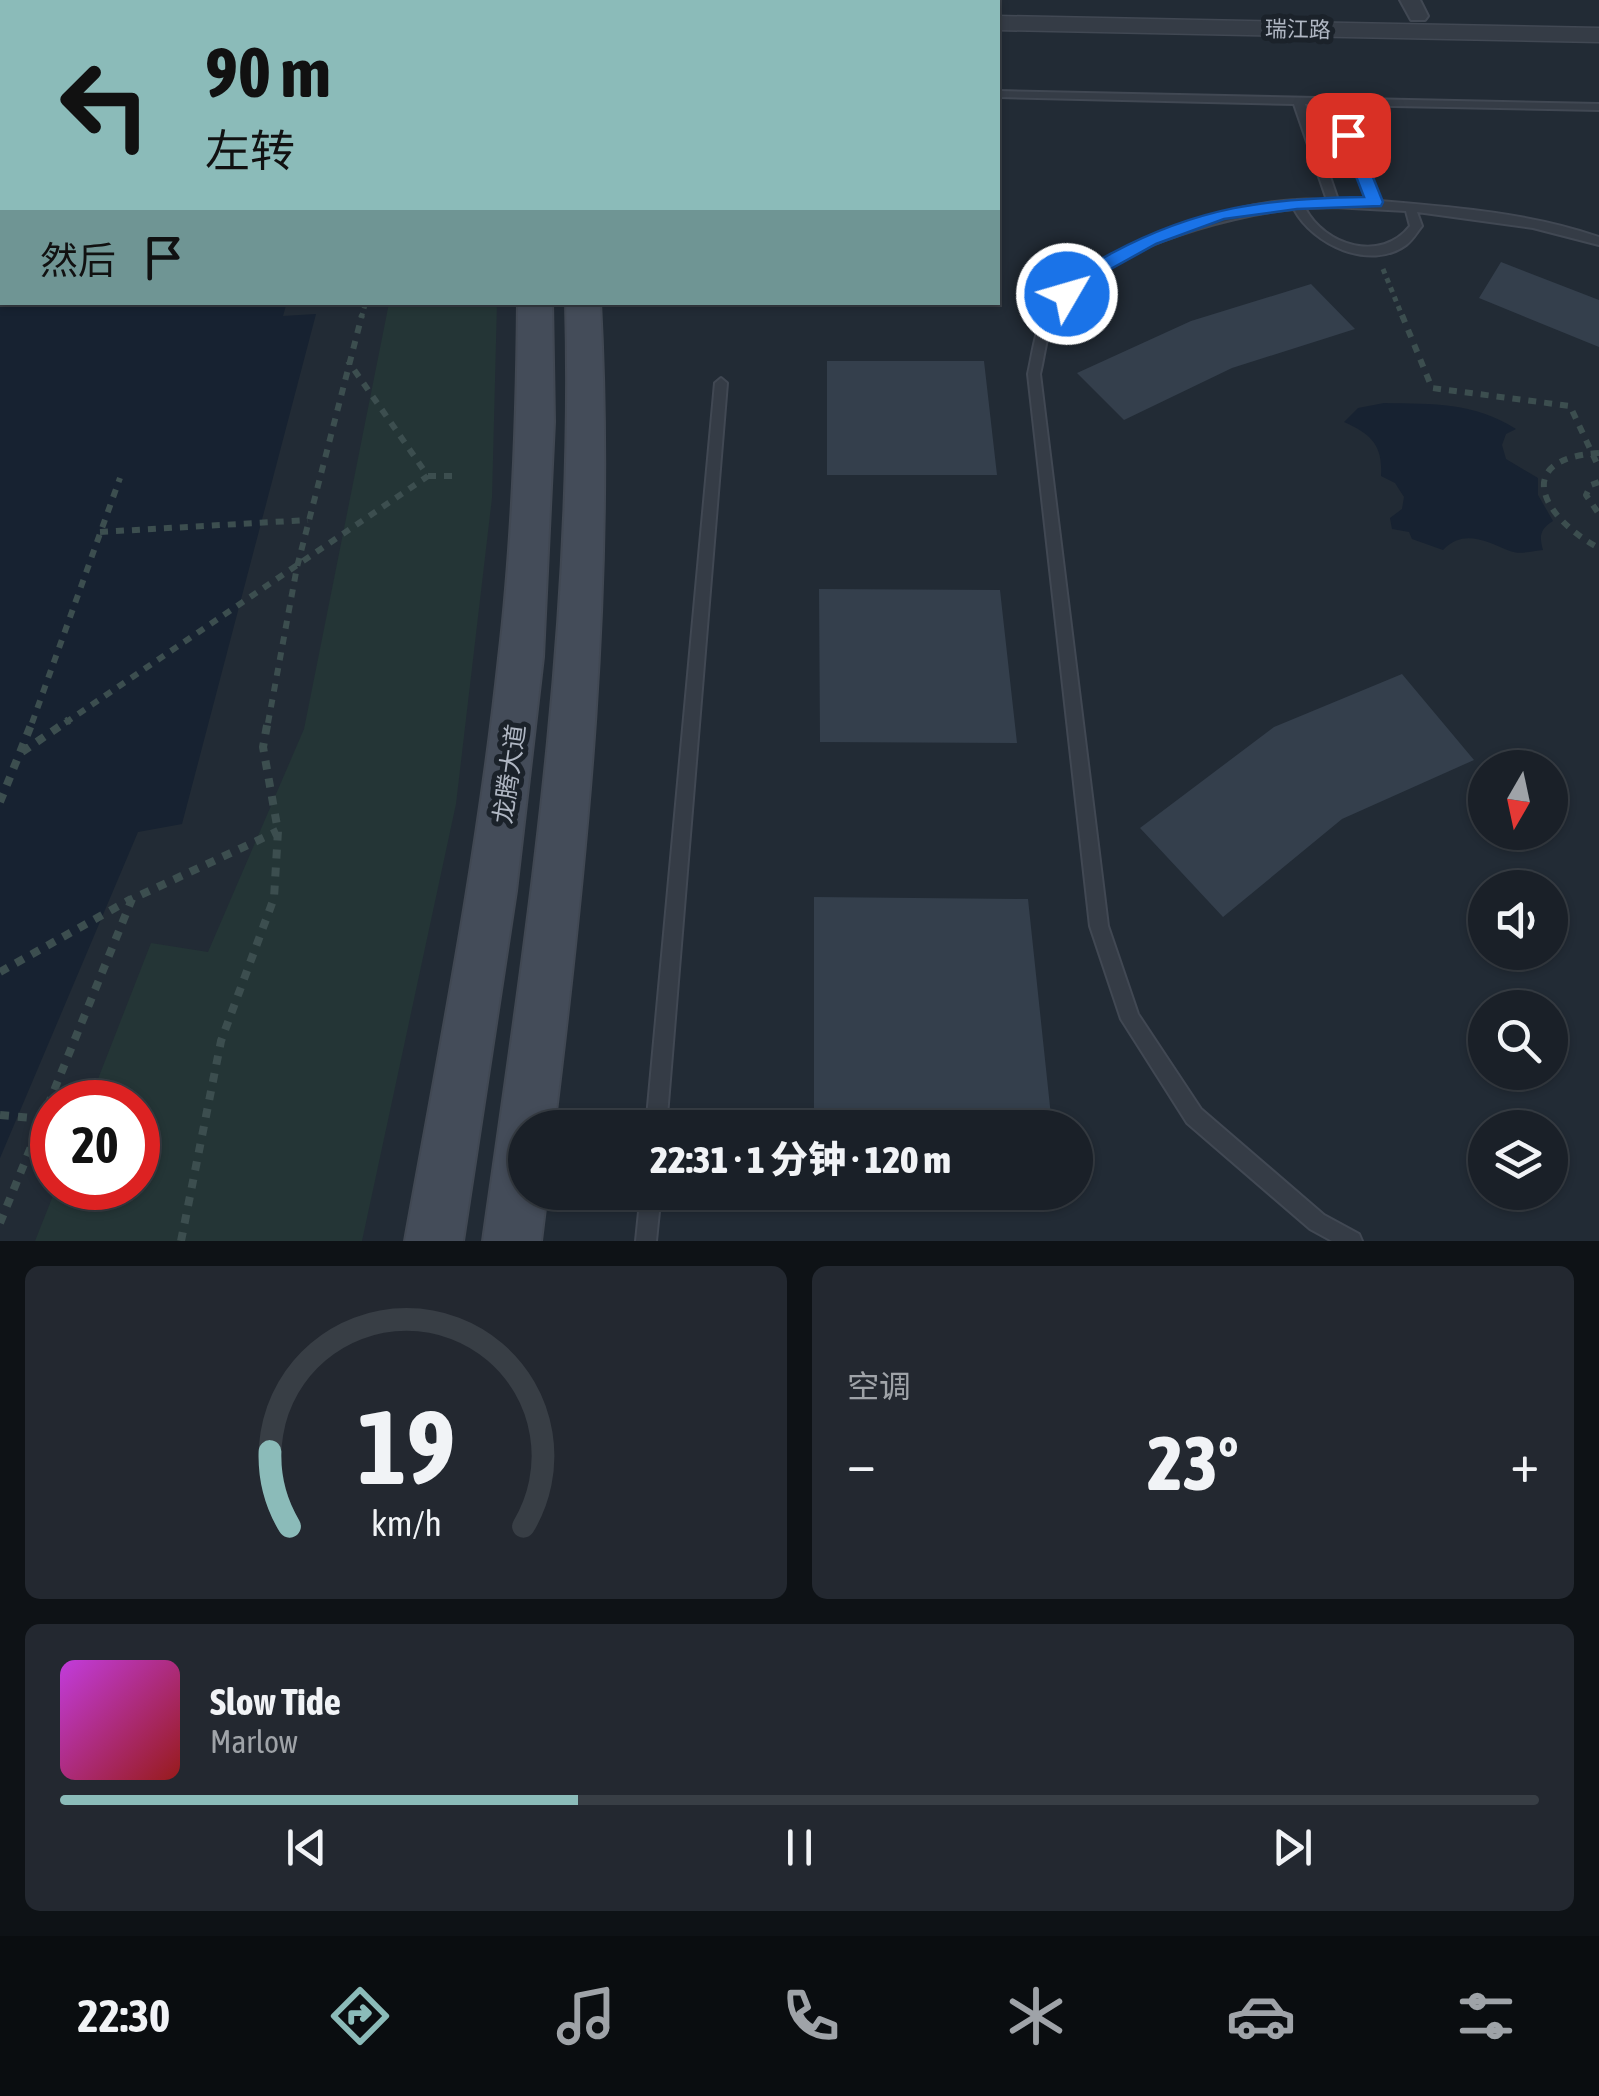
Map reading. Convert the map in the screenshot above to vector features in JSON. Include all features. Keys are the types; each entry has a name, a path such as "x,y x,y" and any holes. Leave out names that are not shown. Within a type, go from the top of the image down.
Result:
{"main road":[{"name":"龙腾大道","path":"434,1241 512,762 526,639 538,430 535,305"},
{"path":"529,1110 572,779 584,636 589,426 583,305"},
{"path":"512,1241 516,1210"}],"street":[{"name":"瑞江路","path":"1000,9 1414,8 1599,20"},
{"name":"瑞江路","path":"1000,24 1599,34"}],"lane":[{"path":"1000,94 1599,108"},
{"path":"1298,100 1333,202"},
{"path":"1334,101 1374,202"},
{"path":"1352,1241 1316,1222 1194,1116 1130,1019 1099,926 1034,374 1051,312 1082,277 1150,240 1221,214 1297,203 1374,202 1497,218 1599,242"},
{"path":"1297,203 1301,216 1326,238 1344,246 1376,249 1400,245 1411,236 1416,226 1410,206"},
{"path":"658,1110 720,383"},
{"path":"646,1241 649,1210"}],"path":[{"path":"1376,249 1432,388 1570,406 1596,453 1599,468"},
{"path":"181,1241 221,1041 274,898 278,831 263,747 297,567 365,305"},
{"path":"348,360 428,476"},
{"path":"1596,453 1562,458 1549,466 1543,479 1543,494 1552,513 1568,530 1599,548"},
{"path":"22,752 428,476 460,476"},
{"path":"0,802 22,752 120,478"},
{"path":"1599,482 1591,485 1586,495 1599,514"},
{"path":"100,532 308,520"},
{"path":"0,972 132,899 278,831"},
{"path":"58,1080 132,899"},
{"path":"0,1115 30,1118"},
{"path":"0,1223 30,1149"}],"shaded area":[{"path":"389,305 497,305 492,498 456,804 362,1241 35,1241 47,1210 160,1210 160,1080 98,1080 151,943 208,952 304,729"}],"water":[{"path":"0,305 286,305 283,316 316,314 182,824 138,832 0,1158"},
{"path":"1384,403 1469,409 1516,429 1506,434 1502,445 1506,459 1538,478 1538,495 1553,521 1542,533 1543,550 1514,552 1467,538 1443,550 1412,539 1409,532 1392,529 1390,518 1402,509 1404,497 1395,483 1381,476 1380,456 1373,442 1344,422 1358,408"}],"building":[{"path":"1501,262 1599,300 1599,347 1479,298"},
{"path":"1311,284 1355,329 1232,368 1124,420 1077,373 1191,321"},
{"path":"827,361 984,361 997,475 827,475"},
{"path":"819,589 1000,590 1017,743 820,742"},
{"path":"1402,674 1468,753 1468,763 1342,819 1223,917 1140,828 1274,727"},
{"path":"814,897 1028,899 1050,1110 814,1110"}],"route":[{"path":"1067,294 1082,277 1150,240 1221,214 1297,203 1374,202 1348,135"}]}
